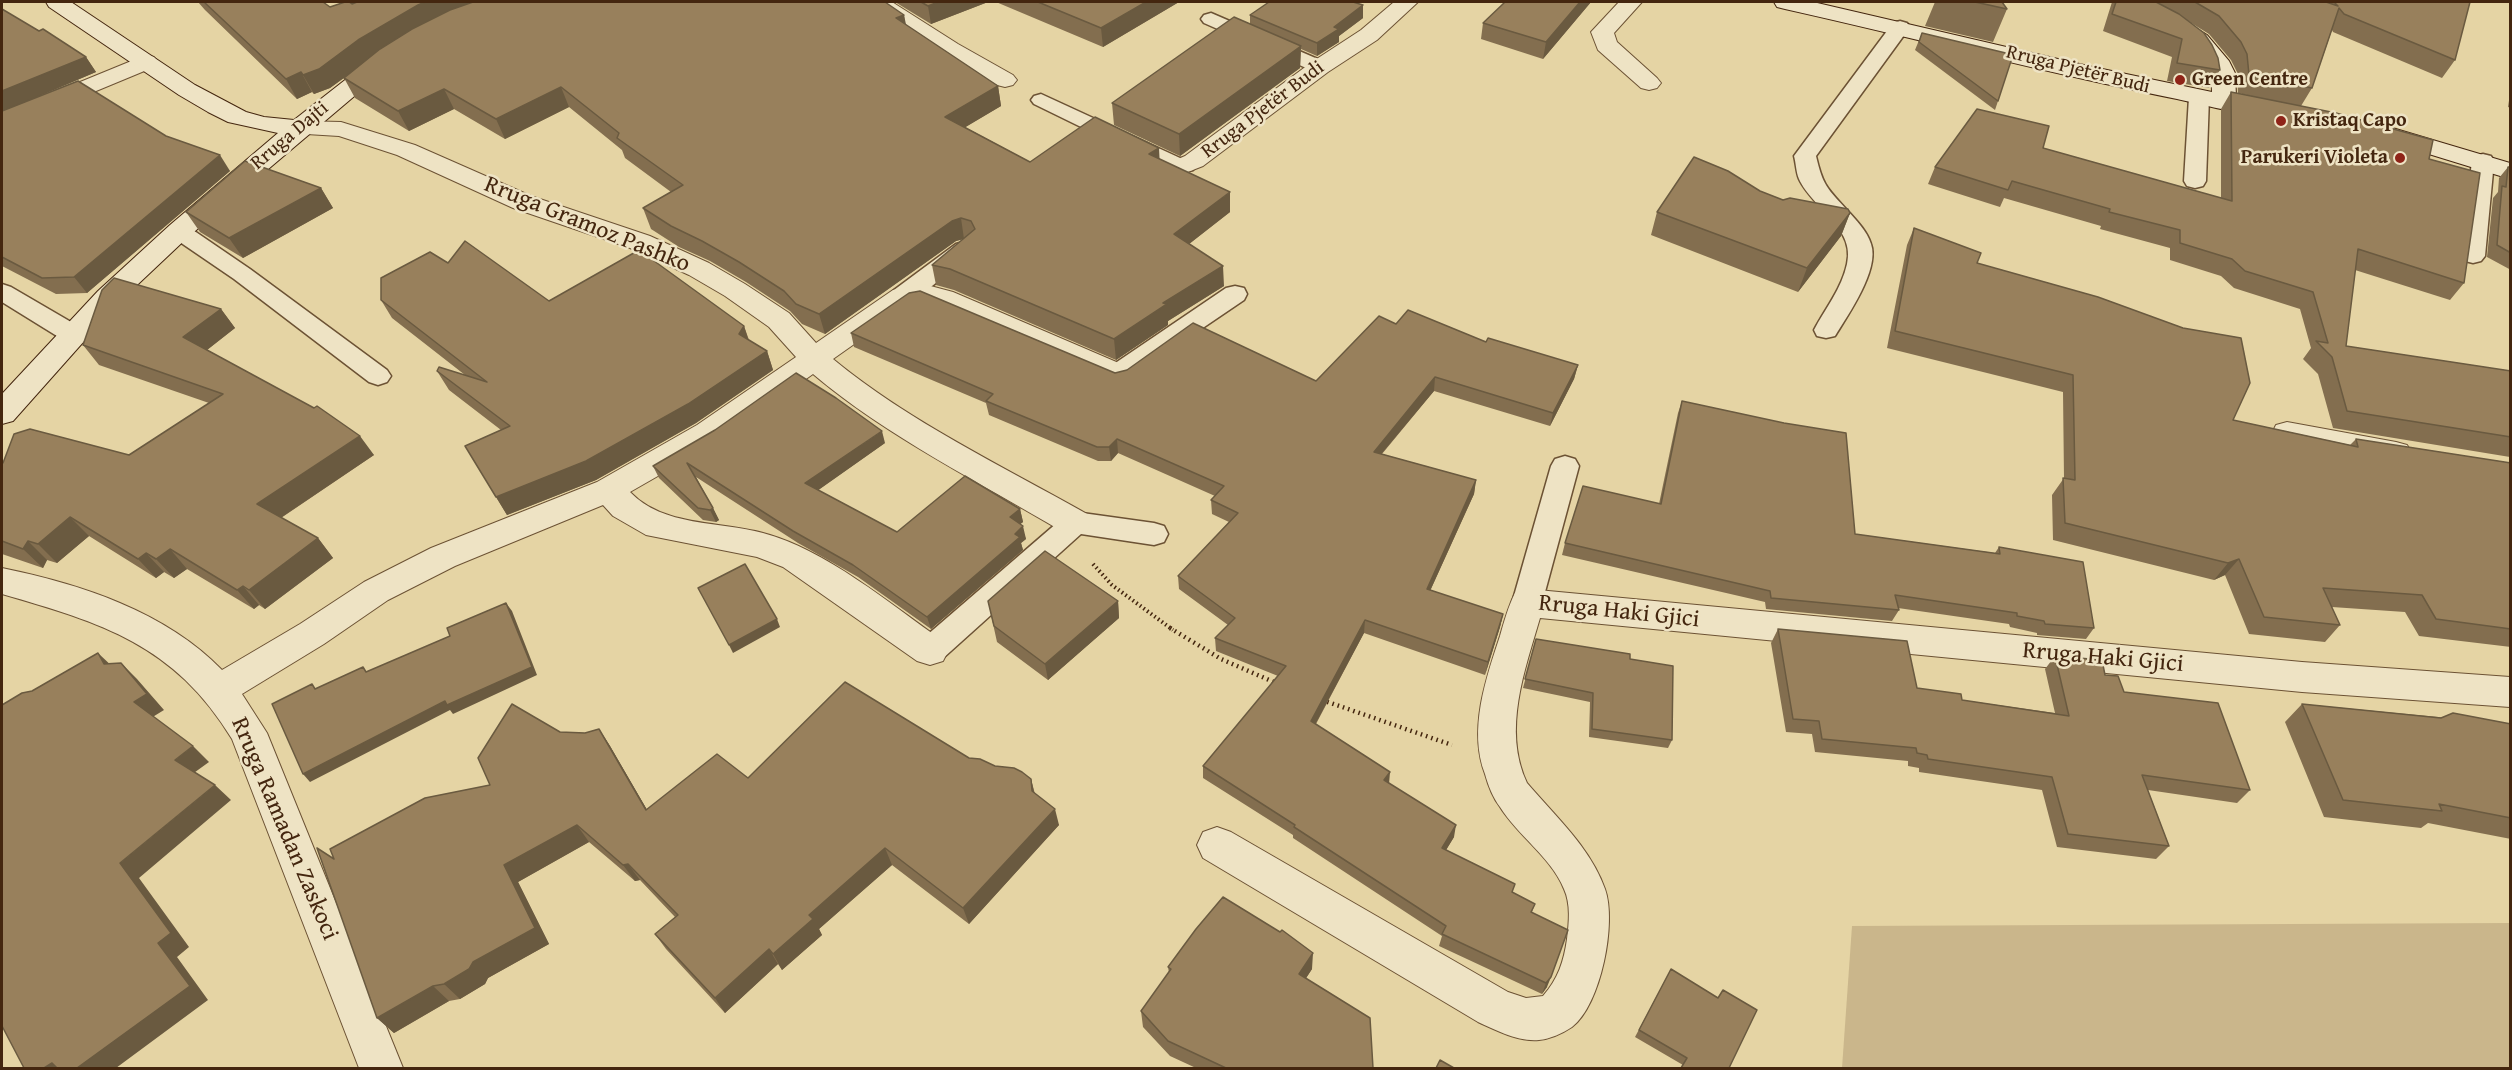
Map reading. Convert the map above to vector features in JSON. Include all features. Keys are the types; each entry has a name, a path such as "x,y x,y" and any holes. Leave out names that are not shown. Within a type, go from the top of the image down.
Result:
{"street":[{"name":"Rruga Gramoz Pashko","path":"57,2 187,90 237,117 262,124 341,129 372,138 406,150 522,202 667,254 735,290 779,320 814,359 850,389 903,423 1075,524"},
{"path":"878,2 950,50 1005,80"},
{"name":"Rruga Pjetër Budi","path":"1185,165 1194,161 1320,67 1369,35 1407,2"},
{"path":"1631,2 1602,32 1606,45 1649,82"},
{"name":"Rruga Pjetër Budi","path":"1785,2 1900,27 2136,85 2289,112"},
{"path":"2137,2 2188,31 2216,59 2224,76 2224,102"},
{"name":"Rruga Dajti","path":"2,414 108,297 179,231 299,128 404,47"},
{"path":"2,123 146,62"},
{"path":"2368,130 2483,161 2511,171"},
{"path":"219,690 312,634 376,591 443,557 608,490 708,433 903,296 923,293 943,298 1117,374"},
{"path":"2268,430 2425,458"},
{"path":"608,490 624,507 658,526 762,545 795,558 930,651"},
{"name":"Rruga Ramadan Zaskoci","path":"2,581 99,609 121,620 175,652 208,678 230,702 248,733 381,1068"},
{"name":"Rruga Haki Gjici","path":"1217,845 1493,1007 1526,1019 1547,1018 1566,1004 1575,989 1588,934 1589,904 1573,868 1513,795 1500,761 1497,732 1500,703 1527,603 2279,675 2511,692"}],"lane":[{"path":"1211,19 1320,67"},
{"path":"1826,330 1856,274 1862,253 1855,234 1832,209 1810,179 1805,156 1827,124 1875,65 1900,27"},
{"path":"2195,181 2199,97"},
{"name":"Rruga Pjetër Budi","path":"1041,100 1175,164 1185,165"},
{"path":"2473,256 2483,161"},
{"path":"179,231 242,274 378,376"},
{"path":"903,296 965,248"},
{"path":"2,292 74,335"},
{"path":"1117,374 1235,294"},
{"path":"1527,603 1565,466"},
{"path":"930,651 1075,524"},
{"name":"Rruga Gramoz Pashko","path":"1075,524 1154,534"}],"path":[{"path":"1116,590 1211,654 1280,685"},
{"path":"1311,696 1500,761"}],"shaded area":[{"path":"2510,923 2510,1068 1842,1068 1852,926"}],"building":[{"path":"204,2 323,2 330,7 345,2 352,4 357,2 425,2 358,40 319,69 303,75 301,72 286,79"},
{"path":"473,2 885,2 904,15 896,18 998,86 945,117 1030,162 1095,117 1159,148 1149,154 1230,192 1174,234 1223,266 1163,303 1167,304 1114,339 950,269 932,265 975,229 971,221 961,218 952,221 819,314 796,304 784,291 739,262 671,226 643,208 683,185 617,138 619,133 561,87 496,119 444,89 398,111 344,78 380,49 412,29 450,10"},
{"path":"921,2 938,2 928,6"},
{"path":"1038,2 1146,2 1101,28"},
{"path":"1269,2 1353,2 1363,5 1334,27 1339,29 1317,43 1250,15"},
{"path":"1505,2 1580,2 1546,42 1483,23"},
{"path":"1975,2 2002,2 2007,9"},
{"path":"2116,2 2156,2 2179,14 2204,33 2218,58 2220,70 2177,63 2182,39 2112,14"},
{"path":"2195,2 2326,2 2338,6 2334,2 2470,2 2455,60 2344,14 2339,8 2312,88 2249,75 2247,54 2241,42 2219,16"},
{"path":"2,9 39,31 43,29 86,57 2,91"},
{"path":"1234,17 1301,46 1179,134 1112,103"},
{"path":"1922,33 2010,54 2012,58 1998,101 1919,42"},
{"path":"78,81 166,136 220,155 74,277 42,278 2,257 2,111"},
{"path":"2231,92 2336,113 2433,140 2429,159 2480,173 2464,283 2358,249 2346,346 2511,371 2511,437 2347,411 2332,357 2316,341 2328,343 2313,292 2245,271 2232,259 2180,243 2180,230 2109,212 2110,209 2012,181 2008,190 1935,167 1977,109 2049,126 2043,148 2232,201"},
{"path":"1694,157 1728,171 1760,191 1783,200 1790,198 1848,209 1850,213 1807,268 1657,212"},
{"path":"245,161 321,188 229,238 186,212"},
{"path":"2508,167 2511,167 2511,253 2497,245 2502,186 2506,187"},
{"path":"1914,228 1981,253 1977,263 2098,297 2183,328 2241,338 2250,383 2233,420 2358,447 2356,439 2511,463 2511,629 2436,619 2422,595 2323,588 2340,625 2264,617 2239,559 2228,563 2065,523 2063,478 2075,480 2073,375 1895,331"},
{"path":"465,241 549,301 639,250 744,326 739,334 767,351 688,404 586,461 496,497 465,446 510,426 437,371 439,367 487,382 381,300 381,278 430,252 448,263"},
{"path":"114,278 221,309 183,337 314,408 317,406 360,436 257,504 318,538 249,590 243,586 237,590 170,549 156,559 146,553 138,559 70,517 38,544 28,541 23,549 2,541 2,463 14,434 30,429 129,455 223,394 83,345 102,290"},
{"path":"920,291 1115,373 1127,370 1193,323 1316,381 1379,316 1396,324 1408,310 1486,342 1488,338 1578,365 1553,413 1435,377 1374,452 1476,480 1427,589 1503,614 1488,662 1365,620 1311,721 1390,772 1384,780 1456,825 1442,848 1515,884 1512,892 1535,904 1531,912 1568,930 1551,977 1546,983 1442,934 1446,926 1203,766 1286,666 1215,638 1235,618 1178,576 1238,513 1211,500 1224,486 1117,439 1109,447 1097,447 986,401 993,394 851,333 909,293"},
{"path":"796,373 882,431 805,483 897,532 965,476 1020,509 1010,517 1023,526 1015,534 1020,537 927,617 853,565 793,531 687,463 713,508 710,510 698,508 653,466 715,430"},
{"path":"1682,401 1784,423 1846,433 1855,534 2000,554 1999,547 2083,562 2094,628 2045,624 2044,621 2017,616 2017,613 1895,595 1899,610 1771,598 1770,591 1565,543 1583,486 1661,504"},
{"path":"1045,551 1118,601 1045,664 994,626 988,601"},
{"path":"745,564 777,619 729,645 698,588"},
{"path":"506,603 532,667 447,705 445,701 303,774 272,704 312,684 315,689 363,667 366,672 450,636 447,628"},
{"path":"1778,629 1907,641 1917,688 1961,694 1962,700 2069,716 2055,656 2102,660 2105,675 2118,676 2124,692 2218,703 2250,790 2142,775 2169,846 2068,834 2052,777 1928,759 1927,755 1917,753 1916,748 1822,739 1819,721 1793,719"},
{"path":"1536,639 1630,654 1630,659 1673,666 1672,740 1592,729 1593,693 1525,679"},
{"path":"98,653 104,664 121,663 147,694 134,702 193,746 175,760 215,785 120,863 171,933 158,943 190,986 77,1068 57,1068 52,1063 44,1068 24,1068 2,1026 2,705 22,693 32,691"},
{"path":"845,682 969,758 980,759 995,766 1014,768 1022,772 1031,779 1032,791 1055,809 963,908 885,848 809,915 813,919 773,954 769,949 715,998 655,934 678,915 628,864 623,865 577,825 504,865 535,928 473,962 469,969 444,984 433,986 377,1018 317,848 334,859 330,849 425,798 490,785 478,758 512,704 560,732 585,733 599,729 646,810 717,754 748,778"},
{"path":"2302,704 2441,718 2453,713 2511,724 2511,818 2439,804 2442,811 2343,800"},
{"path":"1223,897 1280,932 1282,930 1313,953 1299,974 1370,1018 1373,1068 1226,1068 1168,1041 1141,1011 1171,969 1168,967"},
{"path":"1671,969 1718,998 1723,990 1757,1010 1729,1068 1681,1068 1687,1058 1639,1030"},
{"path":"1440,1060 1454,1068 1436,1068"}],"place":[{"name":"Green Centre","path":"2180,80"},
{"name":"Kristaq Capo","path":"2281,121"},
{"name":"Parukeri Violeta","path":"2400,158"}]}
